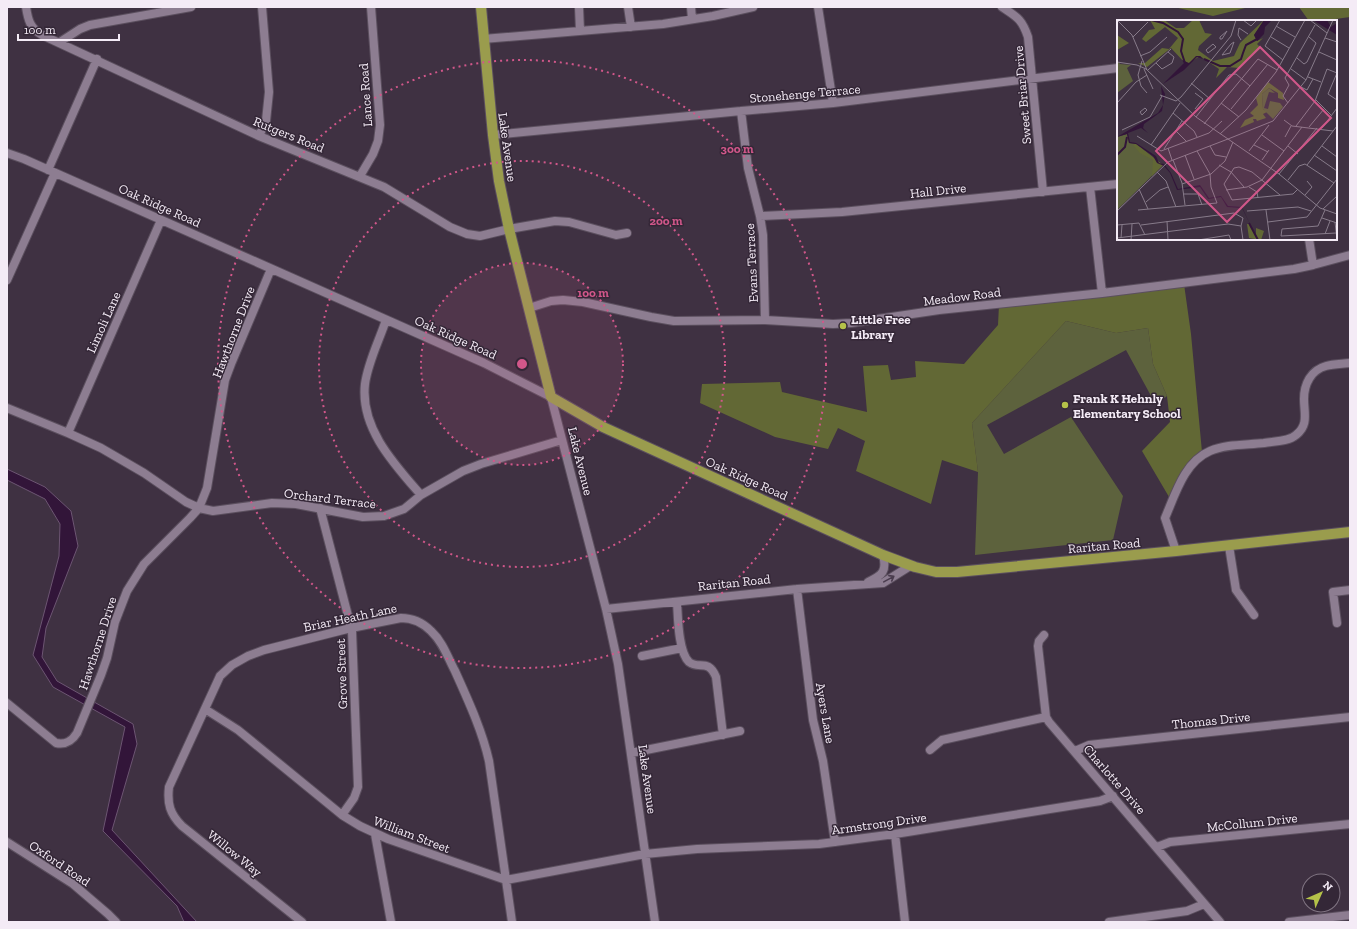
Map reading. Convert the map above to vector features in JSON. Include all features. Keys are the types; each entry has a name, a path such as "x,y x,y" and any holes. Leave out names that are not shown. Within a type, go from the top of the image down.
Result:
{"main road":[{"name":"Lake Avenue","path":"481,7 483,39 499,181 509,229 551,397"},
{"name":"Oak Ridge Road","path":"551,397 603,427 910,566"},
{"name":"Raritan Road","path":"910,566 936,572 957,572 1229,546 1350,532"}],"street":[{"name":"Rutgers Road","path":"26,7 32,28 42,35 60,42 259,136 384,187 450,227 467,234 480,236 555,221 569,222 616,234 627,233"},
{"path":"60,42 80,29 90,25 191,7"},
{"path":"259,136 266,121 270,92 262,7"},
{"name":"Lance Road","path":"360,176 373,154 378,140 380,125 371,7"},
{"path":"579,7 580,31"},
{"path":"628,7 631,26"},
{"path":"691,7 692,19"},
{"path":"483,39 663,24 753,7"},
{"path":"818,7 833,103"},
{"name":"Sweet Briar Drive","path":"1002,7 1021,20 1028,37 1043,192"},
{"path":"7,280 97,60"},
{"name":"Stonehenge Terrace","path":"493,135 741,110 833,103 1117,68"},
{"name":"Evans Terrace","path":"741,110 748,168 760,216 763,235 765,320"},
{"name":"Oak Ridge Road","path":"7,153 24,159 496,369 551,397"},
{"name":"Hall Drive","path":"760,216 842,212 1117,184"},
{"path":"1090,187 1102,293"},
{"name":"Limoli Lane","path":"68,433 161,220"},
{"path":"1310,240 1314,265"},
{"name":"Meadow Road","path":"529,308 551,301 563,300 583,302 651,318 674,321 765,320 833,324 851,323 939,310 1102,293 1286,270 1314,265 1350,255"},
{"name":"Hawthorne Drive","path":"7,703 52,740 60,743 69,742 78,733 107,658 115,622 127,592 144,564 199,508 206,488 226,380 231,364 270,269"},
{"path":"386,320 366,383 364,399 366,412 372,428 382,445 406,478 421,495"},
{"path":"1176,551 1165,518 1187,471 1197,459 1209,452 1225,447 1278,441 1296,436 1304,426 1306,415 1304,399 1306,385 1310,377 1314,372 1325,366 1350,363"},
{"name":"Lake Avenue","path":"551,397 606,609 618,664 655,922"},
{"name":"Orchard Terrace","path":"7,408 101,448 186,502 199,508 213,511 272,503 296,504 363,517 391,515 404,509 421,495 463,471 562,440"},
{"name":"Grove Street","path":"320,508 351,628 358,787 354,798 342,815"},
{"path":"1229,546 1236,590 1254,615"},
{"name":"Raritan Road","path":"866,583 878,577 884,571 885,564 883,555"},
{"name":"Raritan Road","path":"606,609 797,589 883,582 910,566"},
{"name":"Ayers Lane","path":"797,589 813,720 823,761 835,842"},
{"path":"1337,623 1333,592 1350,590"},
{"path":"676,602 684,656 689,662 708,666 716,677 723,735"},
{"name":"Briar Heath Lane","path":"168,792 172,779 220,676 232,665 248,656 281,645 351,628 402,618 410,618 420,622 432,632 444,648 466,695 485,744 512,922"},
{"path":"930,750 942,740 1046,717 1038,646 1039,641 1044,634"},
{"path":"642,656 682,648"},
{"name":"William Street","path":"205,709 238,730 342,815 360,826 388,839 506,880 645,854"},
{"name":"Charlotte Drive","path":"1046,717 1220,922"},
{"name":"Thomas Drive","path":"1075,751 1089,745 1350,717"},
{"path":"631,753 740,731"},
{"name":"Willow Way","path":"168,792 168,802 172,814 182,826 302,922"},
{"name":"Armstrong Drive","path":"645,854 697,849 819,844 894,834 1100,801 1113,796"},
{"name":"McCollum Drive","path":"1157,847 1170,842 1350,824"},
{"path":"375,834 391,922"},
{"path":"894,834 905,922"},
{"name":"Oxford Road","path":"7,842 73,884 116,922"},
{"path":"1109,922 1187,912 1204,904"},
{"path":"1289,922 1350,915"}],"green space":[{"path":"1174,7 1249,7 1213,16"},
{"path":"1299,7 1350,7 1350,17 1328,20 1308,20"},
{"path":"1184,284 1191,334 1202,452 1172,502 1142,451 1170,422 1167,396 1153,364 1148,328 1116,333 1066,321 972,423 978,472 942,460 931,504 856,471 865,441 838,428 828,449 775,437 700,403 702,384 780,382 782,392 867,412 863,366 888,365 891,380 916,377 915,361 964,364 998,325 999,305"},
{"path":"1066,321 1116,333 1148,328 1153,364 1167,396 1156,405 1126,350 987,425 1004,454 1071,417 1123,496 1113,540 975,555 978,472 972,423"}],"shaded area":[{"path":"7,469 45,487 71,511 78,546 46,628 42,657 57,681 133,724 137,744 112,830 197,922 184,922 177,906 103,831 125,727 53,687 33,655 59,556 60,524 45,499 7,480"}],"place":[{"name":"Little Free Library","path":"843,326"},
{"name":"Frank K Hehnly Elementary School","path":"1065,405"}]}
